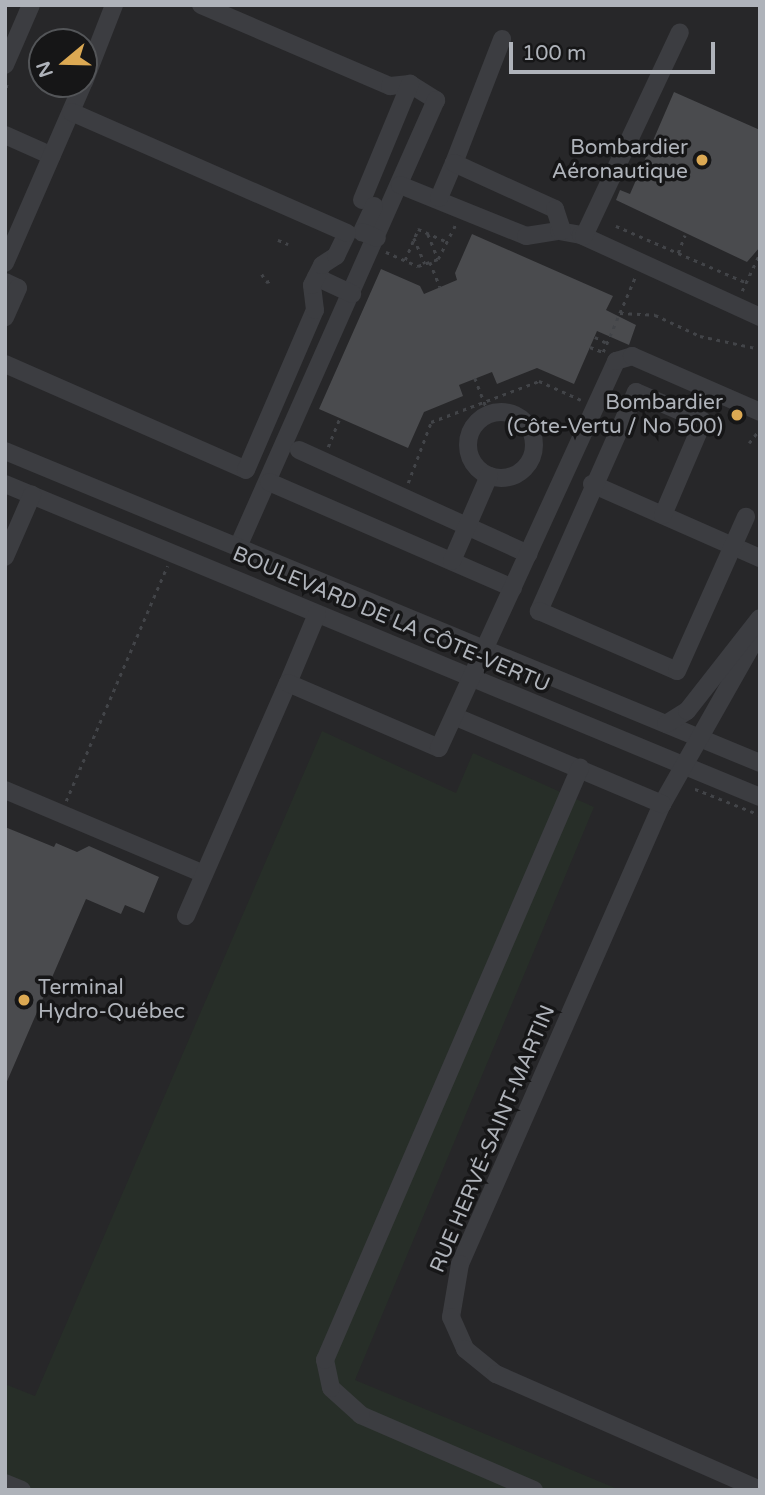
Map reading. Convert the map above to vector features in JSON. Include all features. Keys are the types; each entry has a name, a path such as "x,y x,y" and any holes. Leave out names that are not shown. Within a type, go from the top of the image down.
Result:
{"street":[{"path":"5,65 31,5"},
{"path":"98,48 116,5"},
{"path":"201,5 390,86 410,84 432,94 436,104 400,185 380,244 354,290 238,547"},
{"path":"584,236 680,32"},
{"path":"439,198 502,39"},
{"path":"380,244 362,232 368,203 410,84"},
{"path":"5,263 77,98"},
{"path":"5,363 246,470 315,310 311,289 318,273 336,256 346,233 71,111"},
{"path":"5,135 52,156"},
{"path":"454,163 555,209 562,231"},
{"path":"400,185 439,198 526,236 562,231 584,236 760,317"},
{"path":"318,273 354,290"},
{"path":"5,282 18,288 5,317"},
{"path":"288,683 439,748 474,679 485,649 616,361 632,356 760,412"},
{"path":"663,515 703,421 636,391 592,484 539,611 677,671 746,516"},
{"path":"487,408 520,418 534,445 520,473 489,476 472,461 469,440 487,408"},
{"path":"299,450 528,554"},
{"name":"BOULEVARD DE LA CÔTE-VERTU","path":"5,452 760,763"},
{"path":"452,561 489,476"},
{"path":"269,482 513,588"},
{"name":"BOULEVARD DE LA CÔTE-VERTU","path":"5,484 760,797"},
{"path":"592,484 760,558"},
{"path":"5,557 32,495"},
{"path":"186,916 317,614"},
{"path":"666,724 687,710 760,618"},
{"name":"RUE HERVÉ-SAINT-MARTIN","path":"760,631 702,739 663,804 460,1264 451,1317 466,1349 496,1374 760,1490"},
{"path":"456,717 663,804"},
{"path":"534,1490 361,1415 331,1388 325,1360 580,768"},
{"path":"5,790 204,874"},
{"path":"5,1483 22,1490"}],"path":[{"path":"5,85 11,88"},
{"path":"5,94 5,110"},
{"path":"380,244 405,260 425,264 438,259 458,218"},
{"path":"617,226 745,282"},
{"path":"405,260 418,229 447,242"},
{"path":"428,234 438,259"},
{"path":"678,253 685,235"},
{"path":"414,238 425,264"},
{"path":"278,240 288,244"},
{"path":"738,298 760,253"},
{"path":"430,262 440,287"},
{"path":"590,346 603,352 638,272"},
{"path":"262,274 266,282 273,280"},
{"path":"620,313 655,315 700,336 760,349"},
{"path":"595,337 607,343"},
{"path":"475,379 487,408"},
{"path":"407,479 431,422 487,408 539,381 584,402"},
{"path":"328,444 340,418"},
{"path":"752,444 760,429"},
{"path":"60,814 173,554"},
{"path":"695,789 760,816"}],"shaded area":[{"path":"5,5 760,5 760,1490 5,1490"},
{"path":"322,731 456,793 473,753 594,807 355,1380 620,1490 5,1490 5,1384 35,1396"}],"building":[{"name":"Bombardier Aéronautique","path":"674,92 760,130 760,247 747,262 616,200 620,190 630,194"},
{"path":"472,234 613,296 606,310 636,325 629,345 597,331 574,384 537,368 497,384 492,372 459,385 463,396 424,412 408,448 319,409 381,269 420,286 424,294 457,280 455,273"},
{"name":"Terminal Hydro-Québec","path":"5,827 54,847 56,843 77,852 89,846 159,877 144,913 125,905 121,914 86,899 5,1086"}],"place":[{"name":"Bombardier Aéronautique","path":"702,160"},
{"name":"Bombardier (Côte-Vertu / No 500)","path":"737,415"},
{"name":"Terminal Hydro-Québec","path":"24,1000"}]}
